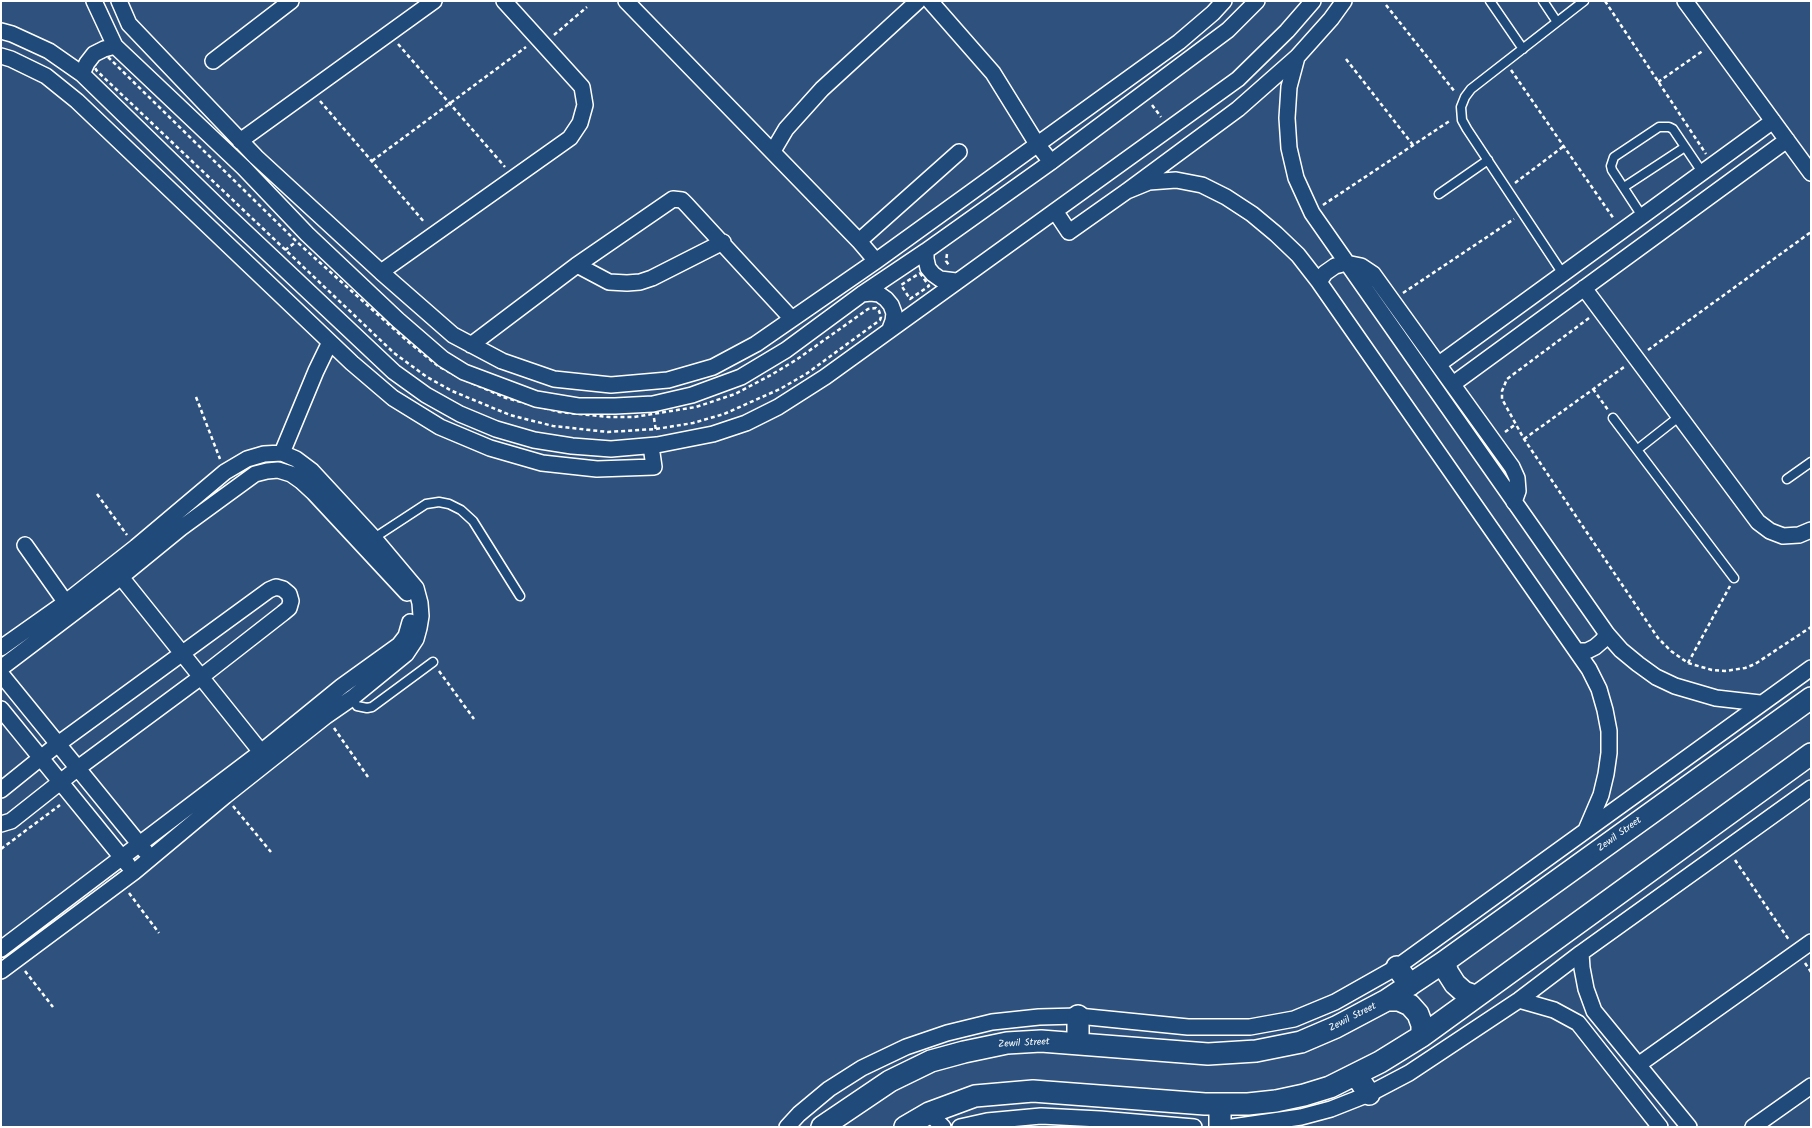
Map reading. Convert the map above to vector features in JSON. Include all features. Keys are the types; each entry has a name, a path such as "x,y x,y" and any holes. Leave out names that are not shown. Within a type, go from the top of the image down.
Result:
{"main road":[{"name":"Zewil Street","path":"822,1127 890,1081 931,1062 964,1052 1007,1043 1041,1041 1208,1054 1256,1051 1301,1042 1336,1027 1387,1000 1444,962 1811,698"},
{"path":"905,1127 929,1113 976,1096 1033,1091 1220,1104 1248,1104 1297,1097 1330,1086 1356,1075 1422,1036 1475,996 1811,754"},
{"path":"1444,962 1448,973 1455,984 1464,992 1475,996"},
{"path":"1397,967 1410,985"},
{"path":"1387,1000 1399,1000 1410,1005 1418,1014 1422,1025 1422,1036"},
{"path":"1078,1016 1078,1044"},
{"path":"1356,1075 1369,1094"},
{"path":"1220,1104 1220,1127"}],"street":[{"path":"94,1 115,46 244,168 302,238 443,359 464,372 536,399 578,406 615,406 653,409 741,377 786,350 862,294 926,251 1052,162 1228,30 1257,1"},
{"path":"119,1 129,24 240,141 381,272 453,335 502,361 554,379 611,385 668,380 713,367 756,344 876,261 1179,42 1213,14 1224,1"},
{"path":"213,61 291,1"},
{"path":"240,141 434,1"},
{"path":"381,272 570,138 580,123 585,105 582,87 504,1"},
{"path":"626,1 773,151 859,241 876,261"},
{"path":"773,151 786,129 822,89 918,1"},
{"path":"930,1 993,73 1037,144 1052,162"},
{"path":"1,31 12,34 49,51 82,74 224,212 280,255 394,372 426,395 460,414 496,429 534,440 564,445 611,449 654,445 713,434 746,423 772,410 826,377 956,281 1238,79 1287,31 1313,1"},
{"path":"1055,211 1069,232 1127,191 1238,109 1297,57 1331,19 1344,1"},
{"path":"1685,1 1811,173"},
{"path":"82,74 86,63 94,54 104,48 115,46"},
{"path":"1,56 11,59 46,76 77,101 352,363 393,398 440,427 490,448 542,462 597,469 654,467 654,445"},
{"path":"1297,57 1289,87 1287,118 1289,148 1296,178 1312,212 1346,263 1607,634 1621,650 1638,664 1656,677 1675,686 1695,694 1760,703"},
{"path":"1439,364 1773,121"},
{"path":"1453,384 1787,140"},
{"path":"859,241 959,152"},
{"path":"244,168 256,157"},
{"path":"1127,191 1150,182 1176,180 1202,185 1226,197 1252,214 1298,255 1319,282 1578,651 1599,689 1605,710 1609,753 1601,795 1585,831"},
{"path":"471,345 577,265 674,199 682,200 723,242 792,319"},
{"path":"208,225 224,212"},
{"path":"577,265 609,282 640,282 652,278 723,242"},
{"path":"926,251 928,268 933,274 940,279 956,281"},
{"path":"1319,282 1326,272 1335,266 1346,263 1361,266 1374,274 1512,467 1517,478 1518,490 1514,502"},
{"path":"1584,288 1758,522 1770,531 1783,536 1799,535 1811,530"},
{"path":"862,294 879,294 891,305 894,313 890,329"},
{"path":"282,453 316,371 330,342"},
{"path":"1,648 121,577 225,472 247,459 264,454 282,453 296,459 312,471 319,489"},
{"path":"247,459 255,474"},
{"path":"291,474 296,459"},
{"path":"1,668 136,547 237,488 255,474 267,471 278,470 291,474 319,489 383,558 411,590 420,603 414,627 416,639 342,686 297,730 221,790 139,844 1,949"},
{"path":"225,472 237,488"},
{"path":"350,522 374,538 383,558"},
{"path":"25,545 69,607"},
{"path":"121,577 261,752"},
{"path":"1,790 58,744 269,590 276,587 283,589 289,594 291,601 289,608 201,677 78,768 11,821 1,824"},
{"path":"1578,651 1587,651 1595,647 1602,642 1607,634"},
{"path":"1,970 151,858 261,752 297,730 326,716 352,698 402,649"},
{"path":"788,1127 799,1114 829,1089 862,1068 906,1047 947,1033 992,1022 1039,1017 1078,1016 1188,1027 1250,1027 1294,1019 1335,1002 1397,967 1760,703 1811,668"},
{"path":"1,674 151,858"},
{"path":"342,686 352,698"},
{"path":"1,709 134,872"},
{"path":"1232,1127 1301,1117 1331,1109 1369,1094 1409,1073 1519,1000 1581,953 1811,788"},
{"path":"1638,1065 1811,942"},
{"path":"1581,953 1586,988 1594,1011 1689,1127"},
{"path":"1519,1000 1554,1010 1578,1023 1660,1127"},
{"path":"1578,1023 1594,1011"},
{"path":"1753,1127 1811,1086"},
{"path":"929,1113 943,1127"},
{"path":"960,1127 987,1122 1041,1116 1100,1119 1194,1127"}],"lane":[{"path":"1490,1 1523,49"},
{"path":"1543,1 1557,22"},
{"path":"1563,274 1467,129 1461,113 1462,102 1471,89 1584,1"},
{"path":"1642,216 1612,170 1612,161 1614,157 1659,127 1664,126 1673,129 1685,147 1707,168"},
{"path":"1624,188 1685,147"},
{"path":"1439,194 1488,160"},
{"path":"1638,449 1680,416"},
{"path":"1613,418 1638,449 1734,578"},
{"path":"1787,479 1811,462"},
{"path":"374,538 426,504 439,502 449,504 461,510 473,521 520,596"},
{"path":"352,698 357,706 367,708 372,707 433,662"}],"path":[{"path":"1605,1 1658,82 1707,168"},
{"path":"1386,5 1462,102"},
{"path":"372,161 587,7"},
{"path":"389,34 515,177"},
{"path":"1658,82 1715,42"},
{"path":"101,57 108,57 302,238 406,340 438,366 460,378 506,398 559,412 609,417 634,417 653,409 696,407 735,394 753,385 796,360 868,309 876,308 880,314 880,320 806,374 780,389 724,414 693,423 656,429 608,432 553,426 510,415 463,396 427,377 394,353 280,255 97,71 95,65 98,59 101,57"},
{"path":"1346,60 1413,146"},
{"path":"1506,62 1622,231"},
{"path":"311,90 434,234"},
{"path":"1142,94 1170,128"},
{"path":"1312,212 1461,113"},
{"path":"1507,189 1564,146"},
{"path":"1393,300 1523,213"},
{"path":"1524,439 1811,232"},
{"path":"280,255 302,238"},
{"path":"920,272 930,286 910,299 901,285 920,272"},
{"path":"1600,309 1507,379 1504,384 1502,399 1524,439 1658,638 1671,651 1688,663 1712,670 1735,670 1745,668 1765,659 1811,627"},
{"path":"1594,389 1613,418"},
{"path":"196,397 225,472"},
{"path":"653,409 656,429 654,445"},
{"path":"97,494 136,547"},
{"path":"1688,663 1734,578"},
{"path":"433,662 474,719"},
{"path":"326,716 368,776"},
{"path":"221,790 271,852"},
{"path":"1,849 72,796"},
{"path":"1727,848 1811,972"},
{"path":"120,882 159,933"},
{"path":"16,960 53,1007"}]}
